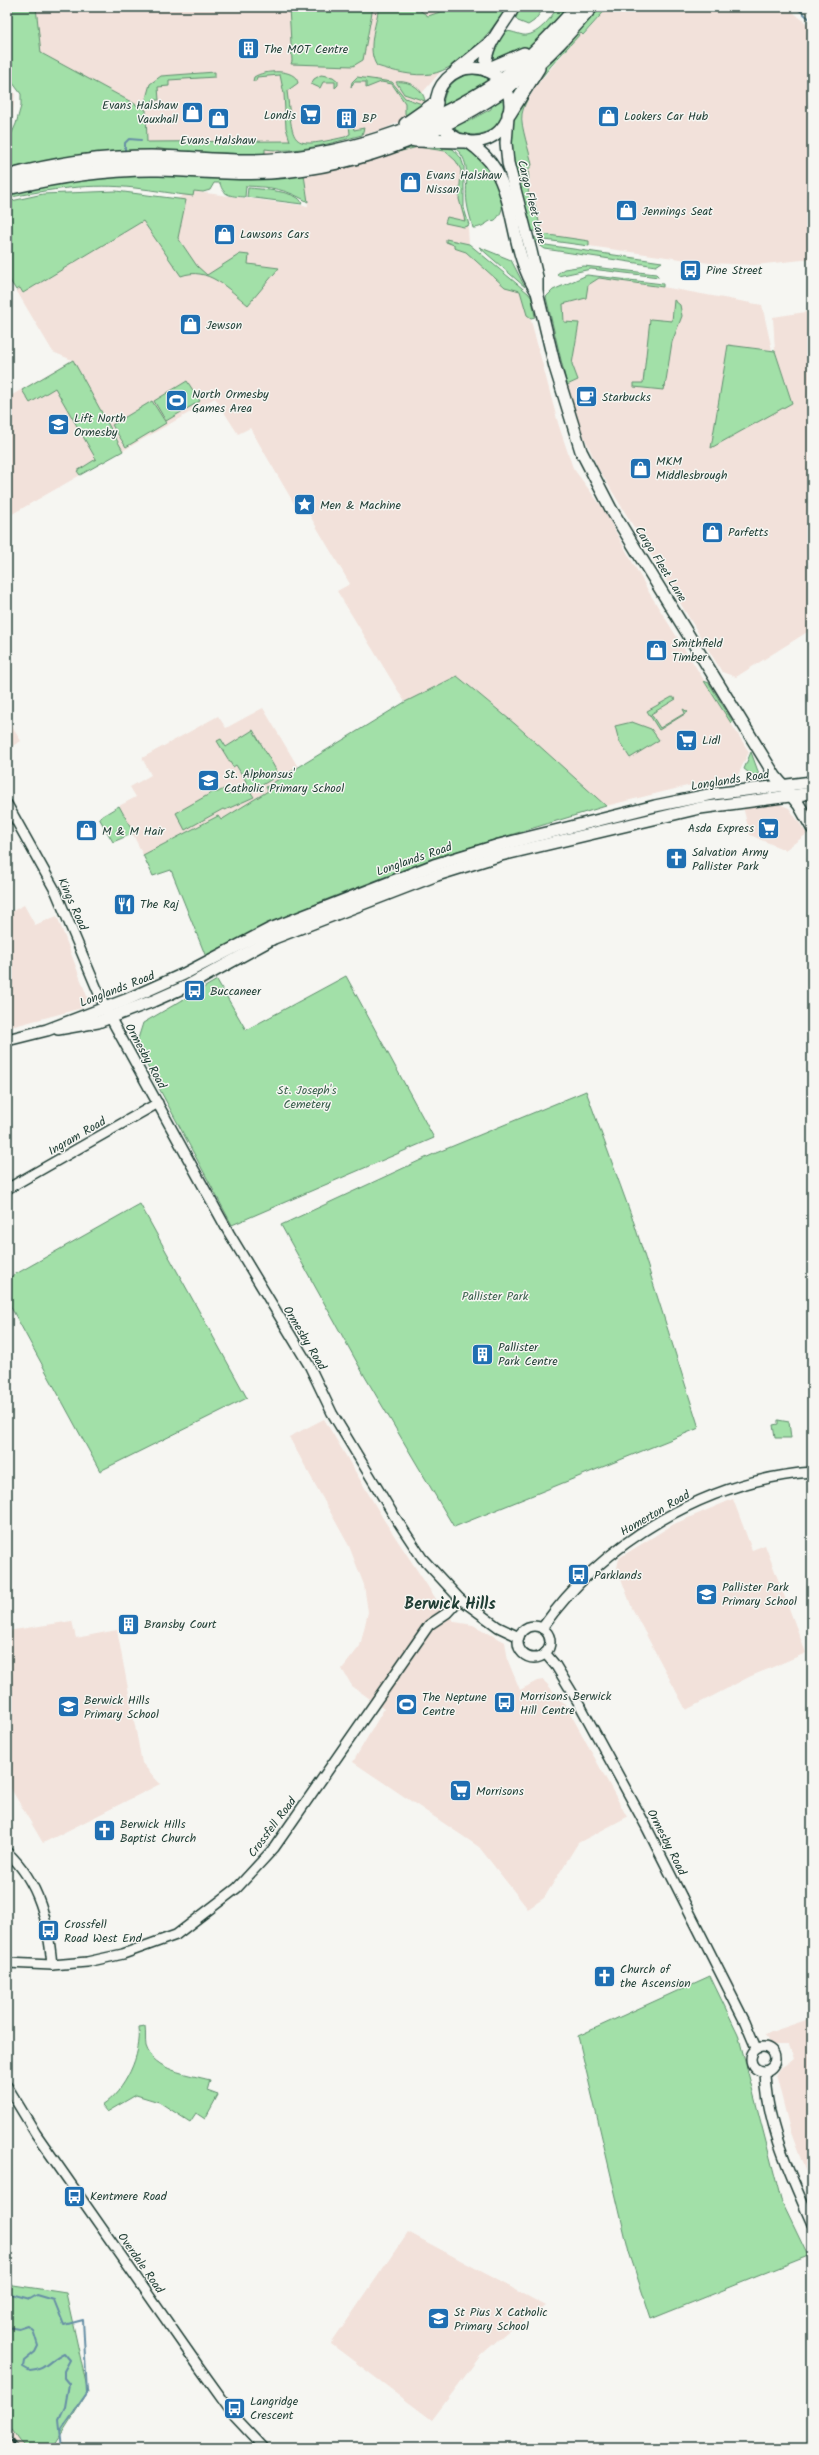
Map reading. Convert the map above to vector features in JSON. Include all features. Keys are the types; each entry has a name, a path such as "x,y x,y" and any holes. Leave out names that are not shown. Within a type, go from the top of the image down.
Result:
{"highway":[{"path":"509,116 548,47 577,7"},
{"path":"7,188 85,172 158,169 222,173 272,172 328,164 375,152 438,111 504,83 548,47 591,7"},
{"path":"487,70 548,47"},
{"path":"7,177 56,165 101,159 152,157 255,161 295,157 398,138 466,141"}],"main road":[{"path":"487,70 486,57 492,41 514,7"},
{"path":"438,111 442,86 452,75 492,41"},
{"path":"452,75 468,68 487,70 504,83"},
{"name":"Cargo Fleet Lane","path":"504,83 510,103 506,144 508,163 532,259 537,292 564,402 573,432 589,471 782,785 791,795 812,828"},
{"name":"Cargo Fleet Lane","path":"438,111 452,135 466,141 483,154 500,178 517,247 528,279 537,292"},
{"path":"466,141 480,141 492,137 502,128 509,116"},
{"name":"Longlands Road","path":"7,1040 47,1030 74,1028 165,984 270,929 434,865 499,845 655,806 713,794 812,782"},
{"name":"Longlands Road","path":"107,1013 187,986 274,938 437,875 501,855 700,808 812,793"}],"street":[{"name":"Kings Road","path":"7,804 10,812 56,892 107,1013"},
{"name":"Ormesby Road","path":"107,1013 158,1103 228,1233 310,1367 332,1413 372,1480 422,1558 460,1599 498,1627 519,1637"},
{"name":"Ingram Road","path":"7,1189 158,1103"},
{"name":"Homerton Road","path":"542,1628 558,1605 582,1579 646,1529 713,1495 776,1476 812,1472"},
{"name":"Crossfell Road","path":"7,1963 52,1965 87,1962 123,1954 176,1935 237,1888 274,1848 429,1625 447,1613 460,1599"},
{"path":"527,1628 542,1628 549,1638 549,1645 544,1653 539,1657 527,1656 519,1648 519,1637 527,1628"},
{"name":"Ormesby Road","path":"544,1653 570,1688 646,1826 742,2015 756,2048"},
{"path":"7,1852 30,1879 42,1903 49,1931 52,1965"},
{"path":"756,2048 768,2048 776,2056 772,2067 766,2071 756,2069 752,2065 751,2057 756,2048"},
{"path":"766,2071 766,2091 772,2118 794,2181 812,2224"},
{"name":"Overdale Road","path":"7,2086 36,2134 199,2367 235,2417 264,2448"}],"shaded area":[{"path":"36,7 489,7 476,31 423,92 425,100 421,109 415,114 384,129 328,144 261,154 147,151 146,110 40,53"},
{"path":"608,7 787,7 812,28 812,259 754,265 709,263 589,246 589,241 542,234 533,197 529,195 528,190 530,182 522,116 525,105 536,86 581,32 584,35"},
{"path":"7,84 15,94 13,116 7,129"},
{"path":"418,147 445,151 456,161 461,170 461,202 468,228 469,245 524,294 558,423 573,468 602,507 650,594 749,752 737,777 687,786 606,806 515,724 457,676 405,702 337,591 350,584 303,504 296,507 250,428 238,434 215,398 7,517 7,398 72,360 53,352 16,290 20,288 23,293 190,191 308,206 304,175"},
{"path":"599,278 663,287 762,305 772,350 728,345 792,403 775,351 773,317 812,311 812,629 736,677 722,672 598,468 579,425 567,385 574,382 555,305"},
{"name":"St. Alphonsus' Catholic Primary School","path":"263,708 298,767 266,787 284,817 237,846 218,816 143,855 119,806 136,797 130,787 151,775 142,758 218,716 226,728"},
{"path":"7,719 21,741 7,749"},
{"path":"774,802 789,808 807,834 785,850 750,835 743,807"},
{"path":"24,905 35,925 57,916 88,999 82,1008 7,1028 7,914"},
{"path":"324,1419 384,1520 446,1614 455,1622 473,1625 505,1642 508,1661 520,1690 537,1681 543,1680 547,1684 568,1709 627,1817 578,1843 544,1898 528,1909 479,1847 353,1762 384,1709 352,1686 342,1669 360,1646 368,1612 364,1585 349,1546 289,1437"},
{"name":"Pallister Park Primary School","path":"733,1499 752,1550 765,1545 806,1653 749,1677 686,1710 632,1608 617,1568 619,1558 674,1524"},
{"name":"Berwick Hills Primary School","path":"72,1621 76,1638 117,1630 142,1763 160,1784 43,1843 7,1782 7,1631"},
{"path":"812,2018 812,2189 790,2130 776,2074 779,2069 794,2059 789,2045 770,2045 765,2034"},
{"name":"St Pius X Catholic Primary School","path":"408,2232 546,2306 507,2332 481,2355 432,2420 331,2344"},
{"path":"7,2423 25,2448 7,2448"}],"green space":[{"path":"7,7 36,7 41,53 146,110 147,142 290,141 286,128 284,94 280,75 257,77 256,81 253,81 254,77 272,72 292,75 296,78 298,83 287,91 293,133 297,139 303,142 312,143 345,137 350,134 349,125 353,124 354,130 364,128 362,135 302,149 265,149 265,153 261,154 177,152 156,148 155,151 71,156 7,169 7,144 16,124 21,106 21,94 7,75"},
{"path":"289,7 373,7 363,60 353,66 291,64"},
{"path":"379,7 415,7 428,16 455,7 508,7 485,37 464,57 442,71 418,75 377,66 372,53 372,45"},
{"path":"520,7 545,7 534,21 528,25 518,21 516,18"},
{"path":"557,7 573,7 534,45 519,55 495,60 492,53 503,32 506,31 523,35 533,33 543,26"},
{"path":"597,7 608,7 583,35 581,33 538,82 525,104 522,114 524,132 532,165 528,170 528,192 529,195 533,197 542,234 589,241 589,246 545,240 540,238 538,231 531,231 512,162 511,133 515,113 544,66"},
{"path":"215,72 215,77 169,80 169,86 158,87 159,100 153,100 149,104 145,102 150,84 161,76"},
{"path":"472,74 486,77 489,81 443,108 445,95 451,85 460,78"},
{"path":"321,75 333,77 338,81 338,85 335,88 335,82 323,82 320,88 311,84 314,79"},
{"path":"357,77 392,82 405,98 422,104 420,108 408,116 405,114 405,103 392,84 381,82 366,88 366,82 354,82 351,87 352,82"},
{"path":"396,82 405,82 414,86 424,96 425,101 404,94"},
{"path":"503,97 504,108 501,118 496,125 488,131 470,135 460,132 451,126 461,121 467,122 491,109 492,103"},
{"path":"414,144 453,149 461,158 464,167 464,208 469,225 464,227 445,223 447,217 465,221 459,199 461,170 456,161 445,151 418,147 304,175 308,202 286,191 264,187 246,186 245,197 233,196 223,191 220,183 214,183 210,190 203,192 194,191 193,196 135,188 103,186 39,192 7,198 7,193 85,178"},
{"path":"451,145 461,147 471,152 481,160 490,169 501,191 503,202 498,218 480,227 473,228 468,209 466,195 466,171 463,157"},
{"path":"248,188 287,193 295,196 302,204 247,197"},
{"path":"116,191 186,200 178,238 197,266 207,275 240,254 249,255 248,264 279,268 248,305 225,286 209,277 200,274 181,276 143,221 23,293 20,288 16,290 7,276 7,202 43,194"},
{"path":"533,236 546,245 662,262 656,266 545,249 538,244"},
{"path":"446,239 469,244 528,293 532,298 535,317 531,318 527,315 520,291 505,287 466,252 454,248 454,245 446,242"},
{"path":"479,247 511,260 525,287"},
{"path":"584,266 656,274 659,277 591,269 558,276 557,274 564,269"},
{"path":"587,275 663,284 663,287 599,278 588,285 586,298 563,304 564,322 579,323 572,364 578,380 567,385 546,297 553,290"},
{"path":"674,300 680,305 682,316 672,342 665,387 664,385 663,390 634,387 634,383 643,383 650,319 672,321"},
{"path":"728,345 775,351 792,403 711,448"},
{"path":"73,360 123,451 80,475 77,471 96,459 55,388 30,403 22,390"},
{"name":"North Ormesby Games Area","path":"187,381 200,401 166,421 154,401"},
{"path":"152,401 166,423 126,447 112,425"},
{"path":"457,676 515,724 606,806 431,859 320,902 206,957 171,870 153,876 143,855 218,816 221,820 268,791 266,787 405,702"},
{"path":"704,681 709,683 733,722 731,723"},
{"path":"672,697 676,699 651,714 660,728 685,713 683,709 688,712 659,730 647,711"},
{"path":"632,722 651,729 659,740 630,758 619,741 615,726"},
{"path":"253,730 279,775 252,791 236,765 233,767 217,741 221,739 226,747"},
{"path":"751,752 759,774 752,775 744,769"},
{"path":"245,784 254,797 225,810 223,809 185,830 176,813 213,792 218,792 226,788 229,794"},
{"path":"119,806 134,833 113,842 99,818"},
{"name":"St. Joseph's Cemetery","path":"346,976 434,1138 232,1225 136,1045 143,1023 217,980 246,1030"},
{"name":"Pallister Park","path":"586,1091 634,1223 699,1428 454,1527 364,1375 281,1225 436,1153"},
{"path":"140,1204 247,1398 100,1471 7,1300 7,1279"},
{"path":"778,1420 789,1422 791,1438 775,1438 773,1425 778,1424"},
{"path":"710,1976 738,2034 781,2200 808,2256 651,2319 629,2252 578,2036"},
{"path":"145,2026 146,2046 156,2061 173,2070 210,2080 207,2091 218,2095 205,2119 196,2113 190,2122 159,2102 136,2095 107,2112 102,2106 125,2082 135,2060 138,2049 139,2027"},
{"path":"7,2284 66,2293 88,2392 55,2444 57,2448 25,2448 7,2423"}],"waterway":[{"path":"796,7 812,21"},
{"path":"125,150 125,143 129,139 141,140"},
{"path":"7,2293 30,2299 37,2295 54,2300 64,2325 83,2320 87,2393 61,2430"},
{"path":"7,2327 19,2329 28,2326 33,2330 38,2346 35,2352 24,2361 23,2367 30,2371 40,2369 64,2353 70,2360 64,2371 64,2378 69,2384 65,2407 59,2420 62,2448"}],"railway":[{"path":"7,2435 17,2448"}],"place":[{"name":"The MOT Centre","path":"248,49"},
{"name":"Evans Halshaw Vauxhall","path":"193,112"},
{"name":"Londis","path":"311,115"},
{"name":"Lookers Car Hub","path":"609,116"},
{"name":"BP","path":"347,118"},
{"name":"Evans Halshaw","path":"218,119"},
{"name":"Evans Halshaw Nissan","path":"410,182"},
{"name":"Jennings Seat","path":"627,211"},
{"name":"Lawsons Cars","path":"224,234"},
{"name":"Pine Street","path":"690,270"},
{"name":"Jewson","path":"191,325"},
{"name":"Starbucks","path":"586,397"},
{"name":"North Ormesby Games Area","path":"177,401"},
{"name":"Lift North Ormesby","path":"58,425"},
{"name":"MKM Middlesbrough","path":"641,468"},
{"name":"Men & Machine","path":"305,505"},
{"name":"Parfetts","path":"712,532"},
{"name":"Smithfield Timber","path":"657,650"},
{"name":"Lidl","path":"686,740"},
{"name":"St. Alphonsus' Catholic Primary School","path":"208,781"},
{"name":"Asda Express","path":"769,828"},
{"name":"M & M Hair","path":"87,831"},
{"name":"Salvation Army Pallister Park","path":"677,859"},
{"name":"The Raj","path":"124,904"},
{"name":"Buccaneer","path":"194,991"},
{"name":"Pallister Park Centre","path":"483,1354"},
{"name":"Parklands","path":"579,1575"},
{"name":"Pallister Park Primary School","path":"706,1594"},
{"name":"Bransby Court","path":"128,1624"},
{"name":"Morrisons Berwick Hill Centre","path":"505,1703"},
{"name":"The Neptune Centre","path":"407,1704"},
{"name":"Berwick Hills Primary School","path":"69,1707"},
{"name":"Morrisons","path":"460,1791"},
{"name":"Berwick Hills Baptist Church","path":"104,1831"},
{"name":"Crossfell Road West End","path":"49,1931"},
{"name":"Church of the Ascension","path":"605,1976"},
{"name":"Kentmere Road","path":"74,2196"},
{"name":"St Pius X Catholic Primary School","path":"438,2319"},
{"name":"Langridge Crescent","path":"235,2408"}],"district":[{"name":"Berwick Hills","path":"450,1603"}]}
